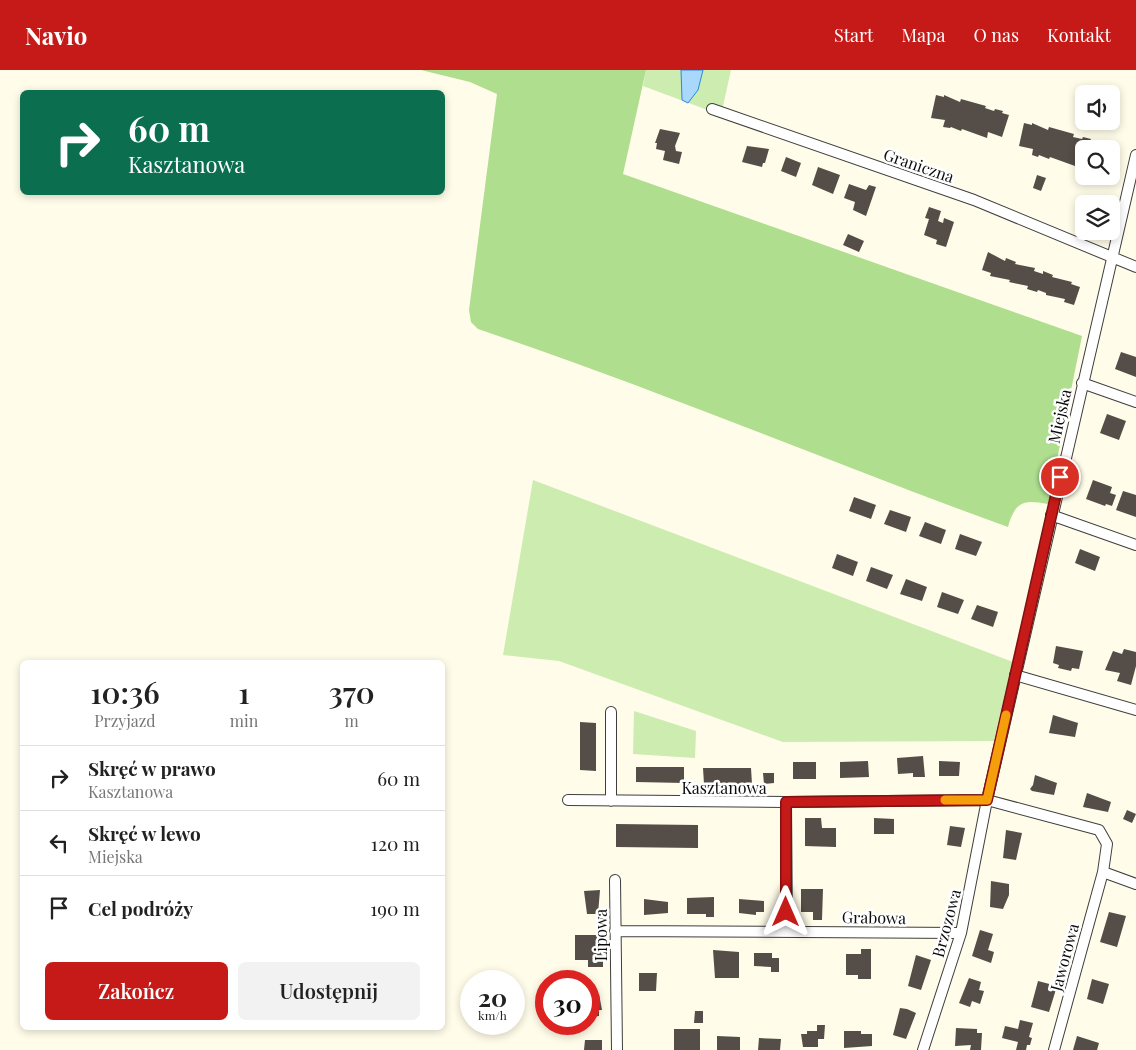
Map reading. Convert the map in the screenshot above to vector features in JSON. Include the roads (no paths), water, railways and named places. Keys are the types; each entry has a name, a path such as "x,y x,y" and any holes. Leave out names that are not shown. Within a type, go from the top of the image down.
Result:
{"street":[{"name":"Graniczna","path":"712,109 974,200 1136,267"},
{"name":"Miejska","path":"987,800 1051,515 1136,155"},
{"path":"1082,383 1136,402"},
{"path":"1051,515 1136,545"},
{"path":"1015,675 1136,710"},
{"path":"611,712 611,801"},
{"name":"Kasztanowa","path":"568,800 786,802 987,800 1099,830 1107,844 1103,872"},
{"name":"Brzozowa","path":"922,1050 961,933 987,800"},
{"path":"786,802 786,931"},
{"path":"1103,872 1136,884"},
{"name":"Jaworowa","path":"1054,1050 1103,872"},
{"name":"Lipowa","path":"615,880 617,1050"},
{"name":"Grabowa","path":"615,931 961,933"}],"water":[{"path":"681,70 703,70 698,90 688,103 682,100"}]}
